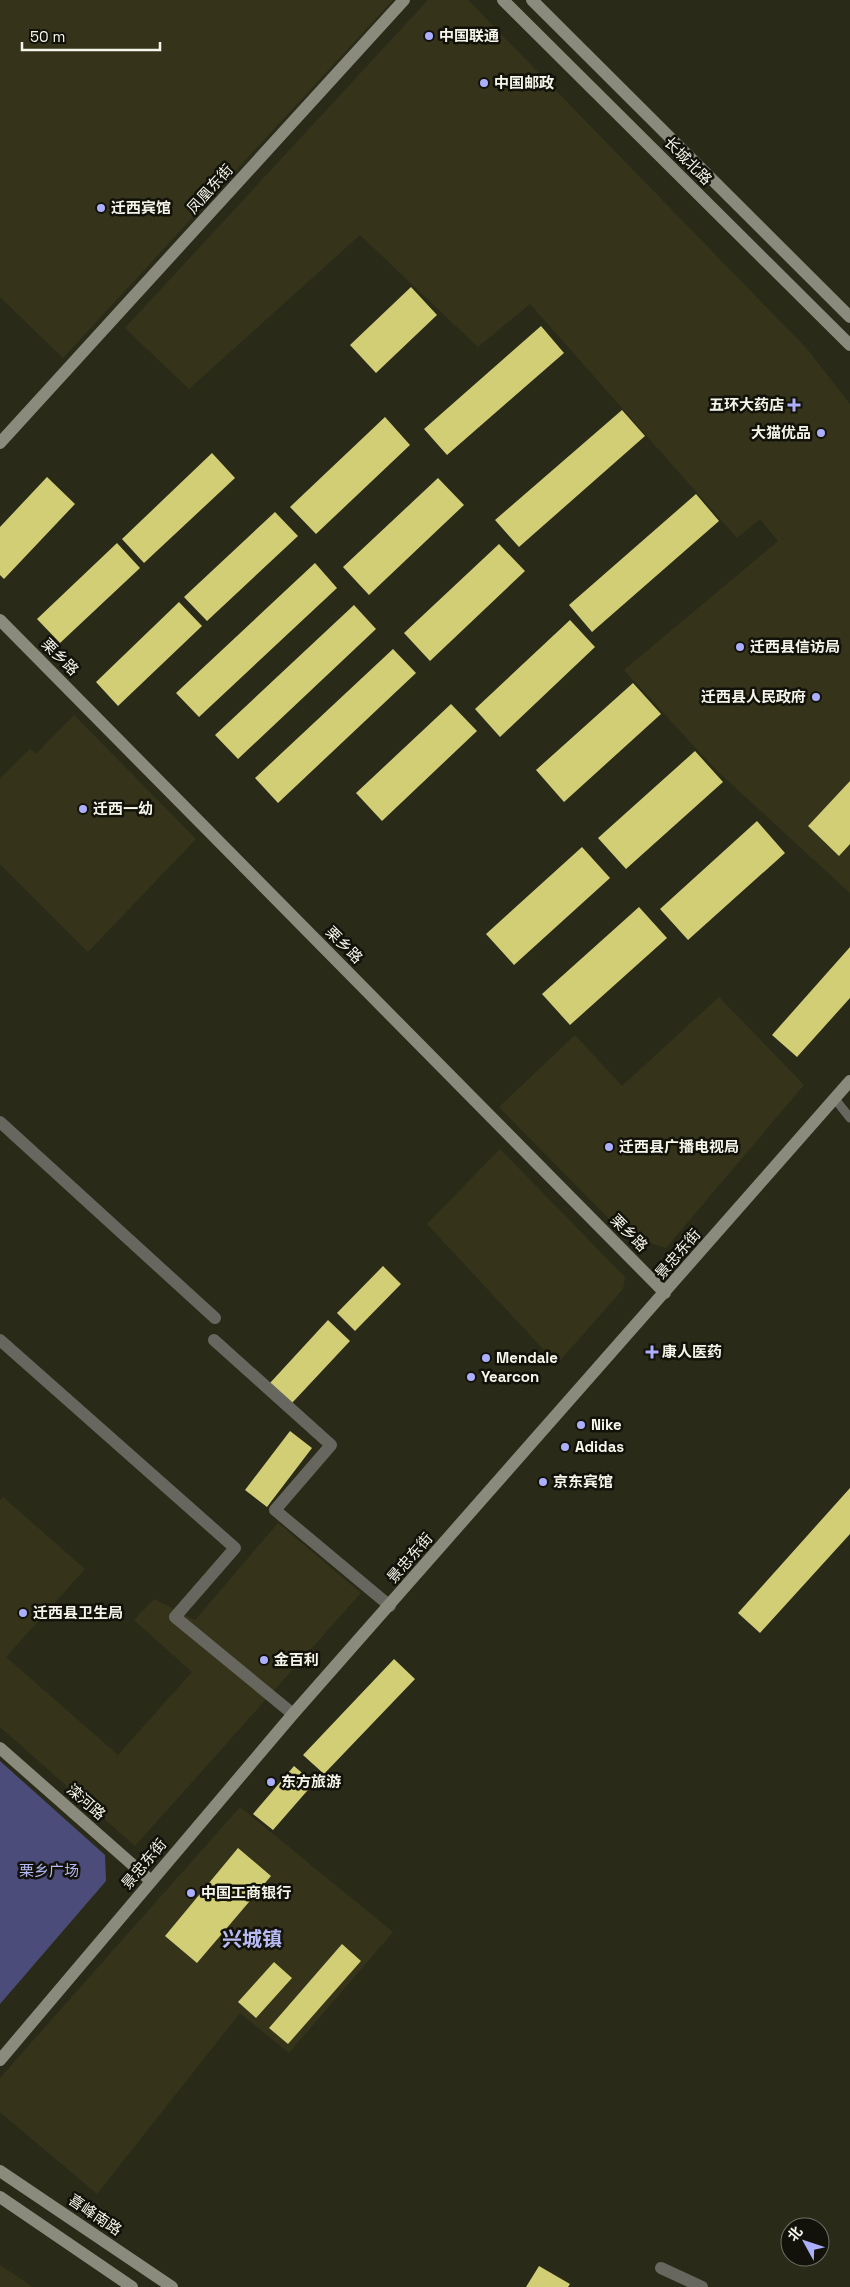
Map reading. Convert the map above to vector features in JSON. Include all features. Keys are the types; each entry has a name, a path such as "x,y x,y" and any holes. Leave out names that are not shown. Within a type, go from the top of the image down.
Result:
{"main road":[{"name":"凤凰东街","path":"0,443 404,0"},
{"name":"长城北路","path":"503,0 850,345"},
{"name":"长城北路","path":"532,0 850,317"},
{"name":"栗乡路","path":"0,620 665,1293"},
{"name":"景忠东街","path":"0,2060 293,1714 850,1081"},
{"name":"滦河路","path":"0,1748 151,1881"},
{"name":"喜峰南路","path":"0,2171 172,2287"},
{"path":"0,2197 132,2287"}],"street":[{"path":"0,1122 215,1318"},
{"path":"0,1340 235,1548 174,1617 293,1714"},
{"path":"214,1340 331,1445 275,1510 390,1606"},
{"path":"661,2268 702,2287"}],"lane":[{"path":"835,1099 850,1118"}],"shaded area":[{"name":"迁西宾馆","path":"0,0 393,0 63,358 0,297"},
{"path":"428,0 468,0 808,350 850,404 850,893 716,770 624,670 778,541 760,519 737,538 530,304 478,347 360,235 189,389 125,328"},
{"name":"迁西一幼","path":"74,715 196,839 88,952 0,864 0,778 30,749 36,754"},
{"path":"719,997 804,1085 666,1248 625,1235 499,1107 575,1035 622,1086"},
{"path":"500,1149 625,1277 623,1289 557,1364 427,1224"},
{"path":"3,1497 85,1569 6,1657 118,1755 192,1672 134,1620 154,1599 195,1620 278,1523 361,1593 135,1846 0,1727 0,1500"},
{"path":"240,1807 393,1932 289,2053 240,2013 97,2194 0,2112 0,2078"},
{"path":"0,2265 33,2287 0,2287"}],"green space":[{"name":"栗乡广场","path":"0,1761 105,1855 106,1881 0,2004"}],"building":[{"path":"411,287 437,315 376,373 350,345"},
{"path":"541,326 564,353 447,455 424,429"},
{"path":"622,410 645,436 519,547 495,520"},
{"path":"385,417 410,445 316,534 290,507"},
{"path":"212,453 235,478 144,563 122,539"},
{"path":"47,477 75,504 4,579 0,575 0,527"},
{"path":"438,478 464,505 369,595 343,567"},
{"path":"696,494 719,521 592,632 569,605"},
{"path":"275,512 298,536 207,621 184,597"},
{"path":"117,543 140,568 60,643 37,619"},
{"path":"499,544 525,571 430,661 404,633"},
{"path":"315,563 337,588 199,717 176,693"},
{"path":"179,602 202,626 118,706 96,682"},
{"path":"354,605 376,629 238,759 215,735"},
{"path":"570,620 595,647 500,737 475,709"},
{"path":"393,649 416,673 278,803 255,778"},
{"path":"633,683 661,714 564,802 536,770"},
{"path":"451,704 477,731 382,821 356,793"},
{"path":"695,751 723,782 626,869 598,838"},
{"path":"850,781 850,844 839,856 808,826"},
{"path":"757,821 785,853 688,940 660,909"},
{"path":"582,847 610,878 514,965 486,934"},
{"path":"639,907 667,938 570,1025 542,994"},
{"path":"850,947 850,998 797,1057 772,1035"},
{"path":"383,1266 401,1284 355,1331 337,1313"},
{"path":"328,1320 350,1341 292,1403 270,1383"},
{"path":"290,1431 312,1448 267,1507 245,1490"},
{"path":"850,1488 850,1534 760,1633 738,1613"},
{"path":"394,1659 415,1679 324,1774 303,1755"},
{"path":"294,1766 314,1783 273,1830 253,1814"},
{"path":"238,1848 271,1876 197,1963 165,1936"},
{"path":"342,1944 361,1961 288,2044 269,2028"},
{"path":"274,1962 292,1978 256,2018 238,2002"},
{"path":"539,2266 570,2284 568,2287 526,2287"}],"place":[{"name":"中国联通","path":"429,36"},
{"name":"中国邮政","path":"484,83"},
{"name":"迁西宾馆","path":"101,208"},
{"name":"五环大药店","path":"794,405"},
{"name":"大猫优品","path":"821,433"},
{"name":"迁西县信访局","path":"740,647"},
{"name":"迁西县人民政府","path":"816,697"},
{"name":"迁西一幼","path":"83,809"},
{"name":"迁西县广播电视局","path":"609,1147"},
{"name":"康人医药","path":"652,1352"},
{"name":"Mendale","path":"486,1358"},
{"name":"Yearcon","path":"471,1377"},
{"name":"Nike","path":"581,1425"},
{"name":"Adidas","path":"565,1447"},
{"name":"京东宾馆","path":"543,1482"},
{"name":"迁西县卫生局","path":"23,1613"},
{"name":"金百利","path":"264,1660"},
{"name":"东方旅游","path":"271,1782"},
{"name":"中国工商银行","path":"191,1893"}],"district":[{"name":"兴城镇","path":"252,1939"}]}
